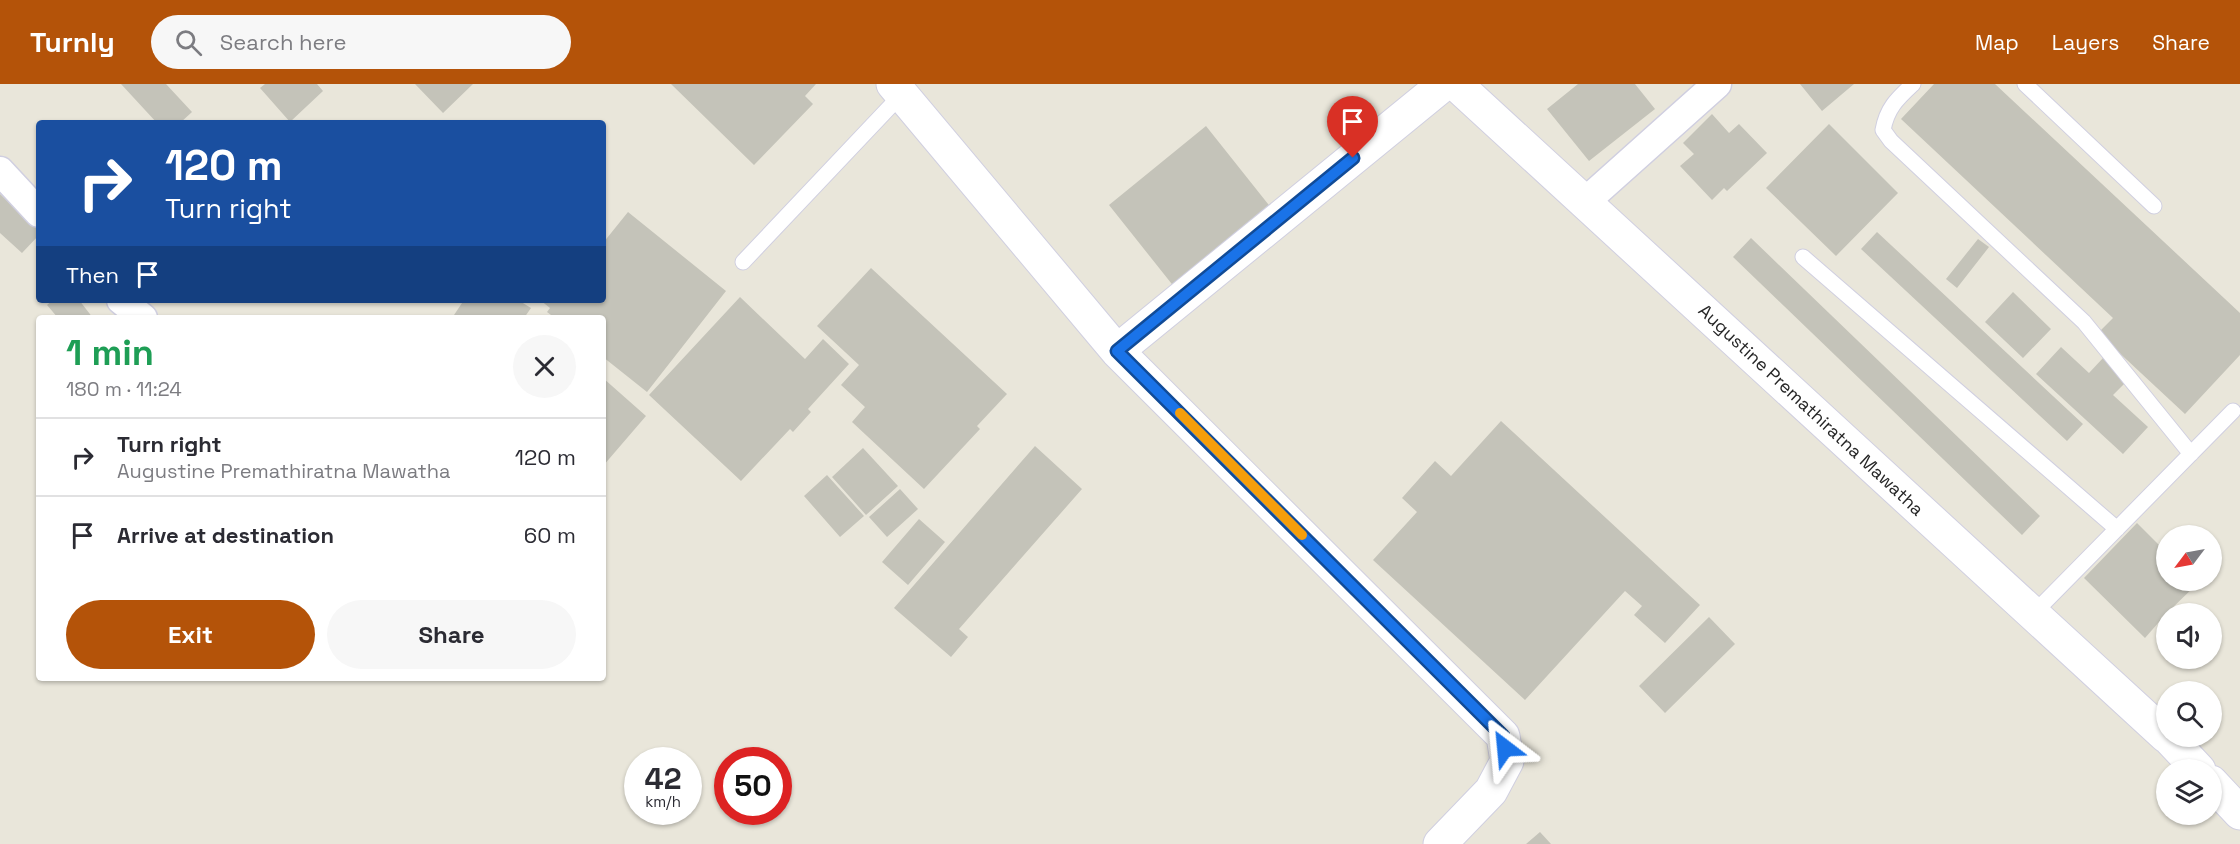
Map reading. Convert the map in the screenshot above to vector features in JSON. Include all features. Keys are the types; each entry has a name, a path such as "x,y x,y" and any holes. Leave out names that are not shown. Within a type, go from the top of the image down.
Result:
{"main road":[{"path":"1117,351 1444,84"},
{"name":"Augustine Premathiratna Mawatha","path":"1456,84 2156,727"},
{"path":"897,89 1117,351 1503,736 1507,761 1491,791 1440,844"},
{"name":"Augustine Premathiratna Mawatha","path":"2177,747 2188,759"},
{"path":"2222,794 2240,813"}],"street":[{"path":"1585,202 1717,84"},
{"path":"0,171 36,210"},
{"path":"125,303 139,315"}],"lane":[{"path":"1913,84 1892,103 1886,116 1883,130 1891,141 2084,322 2191,454"},
{"path":"2025,84 2154,206"},
{"path":"743,262 897,89"},
{"path":"1803,257 2117,529"},
{"path":"2032,614 2234,411"}],"building":[{"path":"121,84 166,84 192,112 183,120 154,120"},
{"path":"265,84 317,84 323,91 292,120 288,120 260,88"},
{"path":"415,84 473,84 443,113"},
{"path":"671,84 816,84 805,96 813,104 754,165"},
{"path":"1578,84 1635,84 1655,109 1589,161 1547,109"},
{"path":"1800,84 1854,84 1822,111"},
{"path":"1934,84 1995,84 2240,313 2240,355 2185,414 2098,333 2113,318 1901,119"},
{"path":"1712,114 1729,133 1739,124 1767,153 1727,191 1724,188 1712,200 1680,166 1694,154 1683,143"},
{"path":"1829,124 1898,193 1836,256 1766,188"},
{"path":"1206,126 1272,209 1175,288 1109,205"},
{"path":"0,194 36,226 36,238 22,253 0,233"},
{"path":"628,212 726,291 647,392 606,359 606,315 551,315 547,312 550,308 544,303 606,303 606,239"},
{"path":"1877,232 2083,424 2067,441 1861,249"},
{"path":"1751,238 2040,516 2022,535 1733,257"},
{"path":"1978,239 1989,247 1957,288 1946,279"},
{"path":"871,268 1007,394 977,426 980,429 924,489 852,422 865,407 841,385 859,365 817,326"},
{"path":"2013,292 2051,329 2023,358 1985,322"},
{"path":"740,297 805,359 823,339 849,364 808,409 811,412 793,432 790,429 741,481 649,395"},
{"path":"49,303 81,303 91,315 55,315 47,305"},
{"path":"462,303 523,303 531,308 526,315 454,315"},
{"path":"2061,347 2089,373 2103,358 2128,380 2113,395 2148,427 2123,454 2036,374"},
{"path":"606,381 646,416 606,463"},
{"path":"1501,421 1700,605 1665,643 1634,615 1642,606 1625,591 1525,700 1373,560 1417,512 1402,498 1435,461 1451,476"},
{"path":"1035,446 1082,489 959,629 968,637 951,657 894,608"},
{"path":"863,448 898,486 866,515 832,477"},
{"path":"827,475 864,516 840,537 804,496"},
{"path":"900,489 918,509 887,537 869,517"},
{"path":"919,519 945,542 908,585 882,562"},
{"path":"2137,523 2156,542 2156,591 2190,591 2177,603 2156,603 2156,625 2145,638 2084,578"},
{"path":"1709,617 1735,644 1665,713 1639,686"},
{"path":"1540,832 1551,844 1526,844"}],"slow traffic":[{"path":"1180,413 1302,535"}],"route":[{"path":"1353,158 1117,351 1503,736 1505,748"}]}
